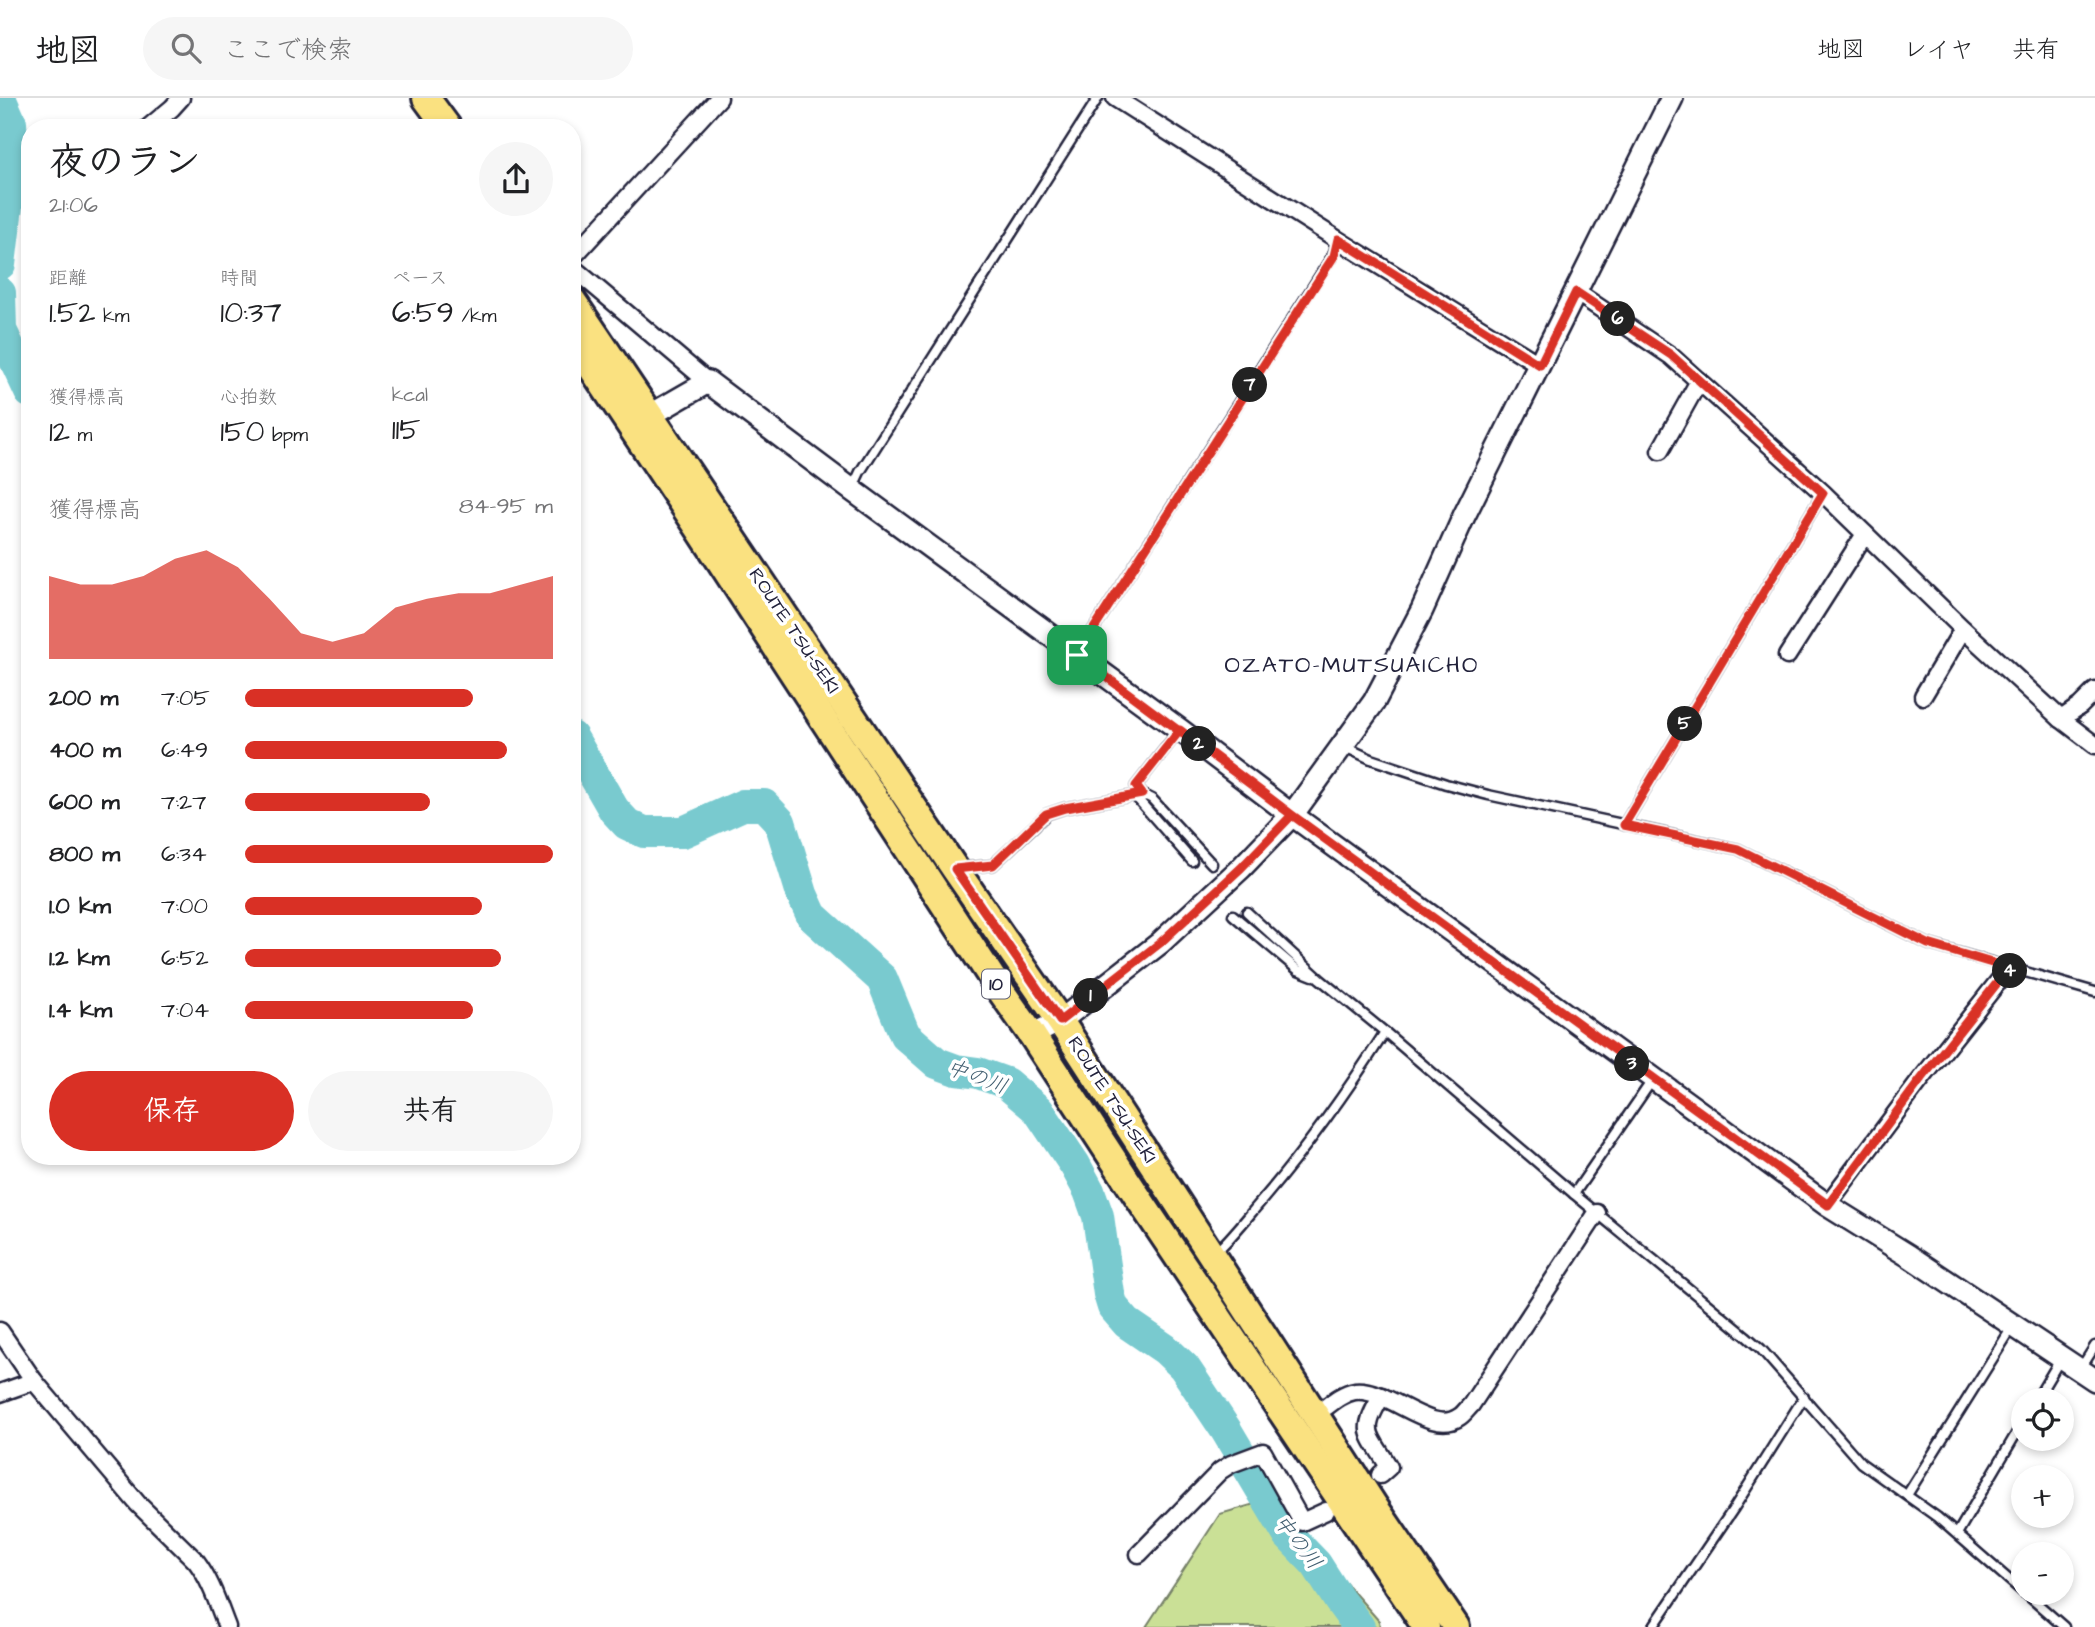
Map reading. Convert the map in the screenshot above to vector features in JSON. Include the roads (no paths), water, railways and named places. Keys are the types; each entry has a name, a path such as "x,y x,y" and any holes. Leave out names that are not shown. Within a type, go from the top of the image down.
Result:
{"main road":[{"path":"410,98 434,119"},
{"path":"426,98 438,119"},
{"name":"ROUTE TSU-SEKI","path":"581,314 1060,1021 1374,1506 1456,1627"},
{"name":"ROUTE TSU-SEKI","path":"581,352 988,973 1426,1627"}],"street":[{"path":"159,119 181,98"},
{"path":"581,248 719,98"},
{"path":"1115,98 1540,365"},
{"path":"1032,1035 1060,1021 1160,943 1241,868 1292,815 1374,702 1422,610 1464,516 1672,98"},
{"path":"581,275 708,382 1653,1079 1828,1205 2087,1375"},
{"path":"1576,292 1671,355 1823,493 1963,629 2062,719 2095,745"},
{"path":"1660,451 1699,381"},
{"path":"649,416 708,382"},
{"path":"1787,656 1865,534"},
{"path":"1923,696 1963,629"},
{"path":"2062,719 2095,691"},
{"path":"1828,1205 1919,1082 2001,978 2012,969"},
{"path":"1326,1406 1346,1393 1358,1391 1382,1396 1425,1419 1442,1421 1460,1417 1471,1405 1597,1213"},
{"path":"0,1331 34,1381 145,1511 196,1561 213,1590 227,1627"},
{"path":"0,1393 34,1381"},
{"path":"1380,1475 1390,1467 1368,1432 1368,1424 1382,1396"},
{"path":"1139,1553 1207,1483 1231,1464 1263,1452 1302,1522 1326,1511"}],"lane":[{"path":"852,490 860,472 1098,98"},
{"path":"1077,655 1334,256 1338,239"},
{"path":"1624,825 1823,493"},
{"path":"1180,730 1136,786 1138,795 1192,861"},
{"path":"1343,746 1371,759 1488,795 1738,849 1928,944 2095,992"},
{"path":"955,869 993,865 1046,814 1138,795 1152,799 1212,864"},
{"path":"1247,912 1320,979 1761,1349 1861,1463 1937,1517 2011,1581"},
{"path":"1233,915 1298,970 1320,979"},
{"path":"1222,1246 1240,1229 1300,1155 1350,1087 1385,1032"},
{"path":"1574,1194 1653,1079"},
{"path":"1907,1495 2013,1326"},
{"path":"2087,1375 2095,1346"},
{"path":"2043,1388 2061,1358"},
{"path":"1653,1627 1734,1508 1804,1397"},
{"path":"1957,1534 2011,1442"},
{"path":"2038,1605 2064,1627"}],"waterway":[{"name":"中の川","path":"0,98 11,123 13,157 0,264"},
{"name":"中の川","path":"0,293 1,330 21,373"},
{"name":"中の川","path":"581,753 614,810 627,824 644,832 683,832 743,805 764,805 780,822 802,894 812,916 882,979 905,1035 937,1063 1006,1083 1038,1110 1089,1191 1098,1216 1113,1307 1127,1323 1165,1349 1184,1367 1226,1430 1289,1536 1316,1564 1359,1627"}],"district":[{"name":"OZATO-MUTSUAICHO","path":"1352,665"}]}
